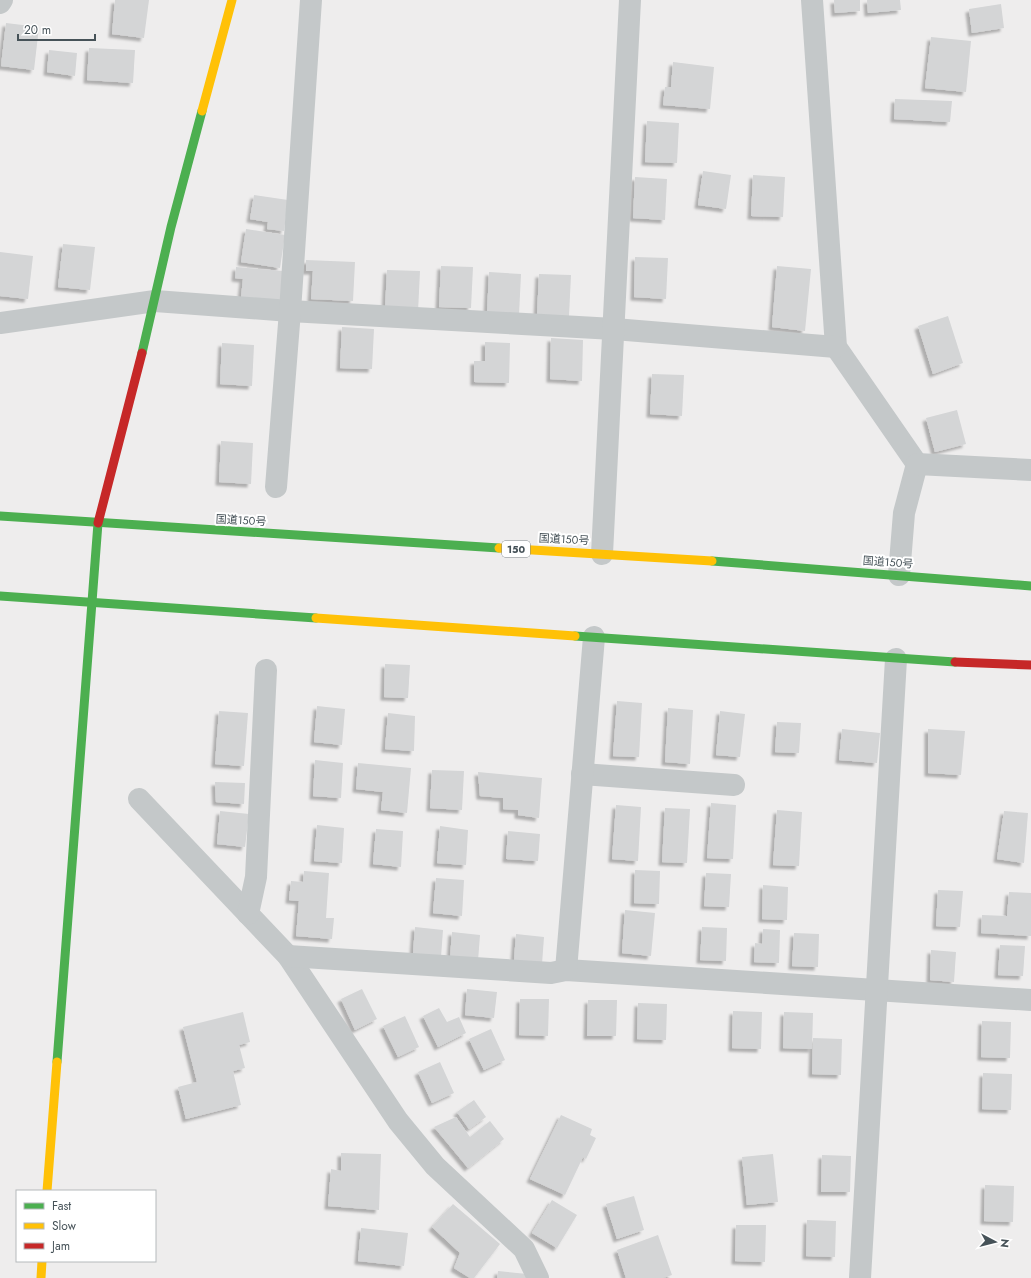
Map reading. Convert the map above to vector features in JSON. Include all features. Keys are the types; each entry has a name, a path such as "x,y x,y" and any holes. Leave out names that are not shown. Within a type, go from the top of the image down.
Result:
{"main road":[{"path":"48,1190 98,524 156,301 172,227 232,0"},
{"name":"国道150号","path":"0,516 98,524 602,554 900,574 1031,586"},
{"path":"0,596 896,659 1031,665"},
{"path":"41,1278 42,1262"}],"street":[{"path":"276,487 290,311 311,0"},
{"path":"602,554 630,0"},
{"path":"812,0 836,348 917,464 904,513 900,574"},
{"path":"0,323 156,301 290,311 614,330 836,348"},
{"path":"917,464 1031,470"},
{"path":"566,970 594,637"},
{"path":"860,1278 896,659"},
{"path":"248,914 256,877 266,670"},
{"path":"582,774 734,785"},
{"path":"139,799 288,956 398,1121 435,1166 524,1249 538,1278"},
{"path":"288,956 551,973 566,970 1031,1000"}],"building":[{"path":"115,0 149,0 144,38 112,34"},
{"path":"834,0 860,0 860,11 835,13"},
{"path":"867,0 900,0 901,10 868,13"},
{"path":"1001,4 1004,28 972,33 969,9"},
{"path":"6,23 39,27 34,70 1,66"},
{"path":"931,37 971,41 966,92 925,88"},
{"path":"89,48 135,50 133,83 87,80"},
{"path":"49,50 77,53 75,76 47,72"},
{"path":"673,62 714,67 710,109 663,105 665,87 671,87"},
{"path":"895,99 952,101 950,122 894,119"},
{"path":"647,121 679,123 677,163 645,162"},
{"path":"703,171 731,175 726,209 698,205"},
{"path":"753,175 785,177 783,217 751,216"},
{"path":"635,177 667,179 665,220 633,218"},
{"path":"254,195 288,200 284,231 267,229 268,222 250,219"},
{"path":"246,229 285,235 280,268 241,262"},
{"path":"63,244 95,247 90,290 58,287"},
{"path":"0,252 33,256 28,299 0,296"},
{"path":"635,257 668,258 666,299 634,297"},
{"path":"306,260 355,262 353,301 311,299 313,271 306,271"},
{"path":"441,266 473,267 471,308 439,307"},
{"path":"777,266 811,269 805,331 772,327"},
{"path":"236,267 283,271 281,301 241,297 243,279 235,278"},
{"path":"387,270 420,271 418,312 385,310"},
{"path":"489,272 521,274 519,315 487,313"},
{"path":"539,274 571,275 569,316 537,315"},
{"path":"948,316 963,363 933,374 918,326"},
{"path":"342,327 374,329 372,369 340,368"},
{"path":"551,338 583,340 582,381 550,379"},
{"path":"485,342 510,343 509,383 474,382 474,361 485,361"},
{"path":"222,343 254,345 252,386 220,384"},
{"path":"652,374 684,375 682,416 650,414"},
{"path":"957,410 966,444 935,452 926,418"},
{"path":"221,441 253,443 251,484 219,482"},
{"path":"385,664 410,665 408,698 384,697"},
{"path":"617,701 642,703 639,757 613,756"},
{"path":"317,706 345,709 342,745 314,742"},
{"path":"668,708 693,710 690,764 665,762"},
{"path":"219,711 248,713 244,766 215,764"},
{"path":"720,711 745,714 740,757 716,755"},
{"path":"388,713 415,716 414,751 385,749"},
{"path":"777,722 801,723 799,753 775,752"},
{"path":"842,729 880,733 877,763 839,760"},
{"path":"928,729 965,731 961,775 928,773"},
{"path":"315,760 343,763 341,798 313,796"},
{"path":"358,763 411,768 407,813 381,810 383,792 356,789"},
{"path":"432,770 464,771 462,810 430,808"},
{"path":"478,772 542,778 539,818 518,815 518,810 503,809 503,798 480,796"},
{"path":"215,782 245,783 244,804 216,802"},
{"path":"711,803 736,805 733,859 707,858"},
{"path":"616,805 641,807 638,861 612,859"},
{"path":"665,808 690,809 687,863 662,862"},
{"path":"777,810 802,812 799,866 773,865"},
{"path":"220,811 249,814 245,847 217,844"},
{"path":"1004,811 1028,813 1024,863 997,859"},
{"path":"317,825 344,828 342,863 314,861"},
{"path":"440,826 468,830 466,865 437,863"},
{"path":"376,829 403,831 401,867 373,864"},
{"path":"508,831 540,834 538,861 506,859"},
{"path":"635,870 660,871 659,904 634,903"},
{"path":"304,871 329,873 326,918 334,918 332,939 296,936 299,901 289,900 291,881 303,882"},
{"path":"706,873 731,874 729,907 704,906"},
{"path":"436,878 464,880 462,916 433,913"},
{"path":"763,885 788,887 787,920 762,919"},
{"path":"938,890 963,891 960,927 936,926"},
{"path":"1009,892 1031,893 1031,936 981,933 982,915 1007,916"},
{"path":"625,910 655,913 651,956 622,953"},
{"path":"415,927 443,930 441,957 413,954"},
{"path":"702,927 727,928 726,961 700,960"},
{"path":"763,929 780,930 779,963 754,962 755,943 762,944"},
{"path":"452,932 480,935 478,961 450,959"},
{"path":"794,933 819,934 818,967 792,966"},
{"path":"516,934 544,937 542,964 514,961"},
{"path":"1000,945 1025,946 1023,976 998,975"},
{"path":"931,950 956,952 954,982 930,980"},
{"path":"362,989 377,1019 355,1030 341,999"},
{"path":"467,989 497,992 494,1018 465,1015"},
{"path":"520,999 549,999 548,1036 519,1035"},
{"path":"588,1000 617,1000 616,1036 587,1036"},
{"path":"638,1003 667,1004 666,1040 637,1039"},
{"path":"439,1008 447,1022 459,1017 466,1033 438,1047 423,1016"},
{"path":"733,1011 762,1012 761,1049 732,1048"},
{"path":"243,1012 250,1042 239,1045 245,1068 233,1071 241,1105 186,1119 178,1087 197,1082 183,1027"},
{"path":"784,1012 813,1013 812,1049 783,1048"},
{"path":"405,1016 419,1047 398,1057 383,1026"},
{"path":"982,1021 1011,1022 1010,1058 981,1057"},
{"path":"491,1029 505,1060 484,1070 469,1039"},
{"path":"813,1038 842,1039 841,1075 812,1074"},
{"path":"440,1062 454,1093 432,1103 418,1072"},
{"path":"983,1073 1012,1074 1011,1110 982,1109"},
{"path":"474,1100 486,1117 469,1129 457,1112"},
{"path":"561,1115 592,1129 590,1135 596,1138 586,1159 583,1157 565,1195 530,1179"},
{"path":"456,1117 470,1137 490,1121 504,1139 468,1168 434,1127"},
{"path":"341,1153 381,1154 379,1210 328,1206 331,1169 341,1171"},
{"path":"773,1154 778,1202 747,1205 742,1157"},
{"path":"822,1155 851,1156 850,1192 821,1192"},
{"path":"985,1185 1014,1186 1013,1222 984,1221"},
{"path":"634,1196 644,1230 617,1239 606,1204"},
{"path":"552,1200 577,1215 557,1248 532,1233"},
{"path":"453,1204 500,1244 474,1278 470,1278 454,1268 460,1253 432,1227"},
{"path":"807,1220 836,1221 835,1257 806,1256"},
{"path":"736,1225 766,1225 765,1262 735,1261"},
{"path":"361,1228 408,1233 404,1266 358,1261"},
{"path":"658,1235 672,1275 663,1278 626,1278 617,1250"},
{"path":"498,1271 527,1274 526,1278 497,1278"}],"traffic: fast":[{"path":"142,353 171,227 202,111"},
{"path":"0,516 499,548"},
{"path":"57,1062 98,523"},
{"path":"712,561 1031,586"},
{"path":"0,596 316,618"},
{"path":"575,636 955,662"}],"traffic: slow":[{"path":"202,111 232,0"},
{"path":"499,548 712,561"},
{"path":"316,618 575,636"},
{"path":"47,1190 57,1062"},
{"path":"41,1278 42,1262"}],"traffic: jam":[{"path":"98,523 142,353"},
{"path":"955,662 1031,665"}]}
